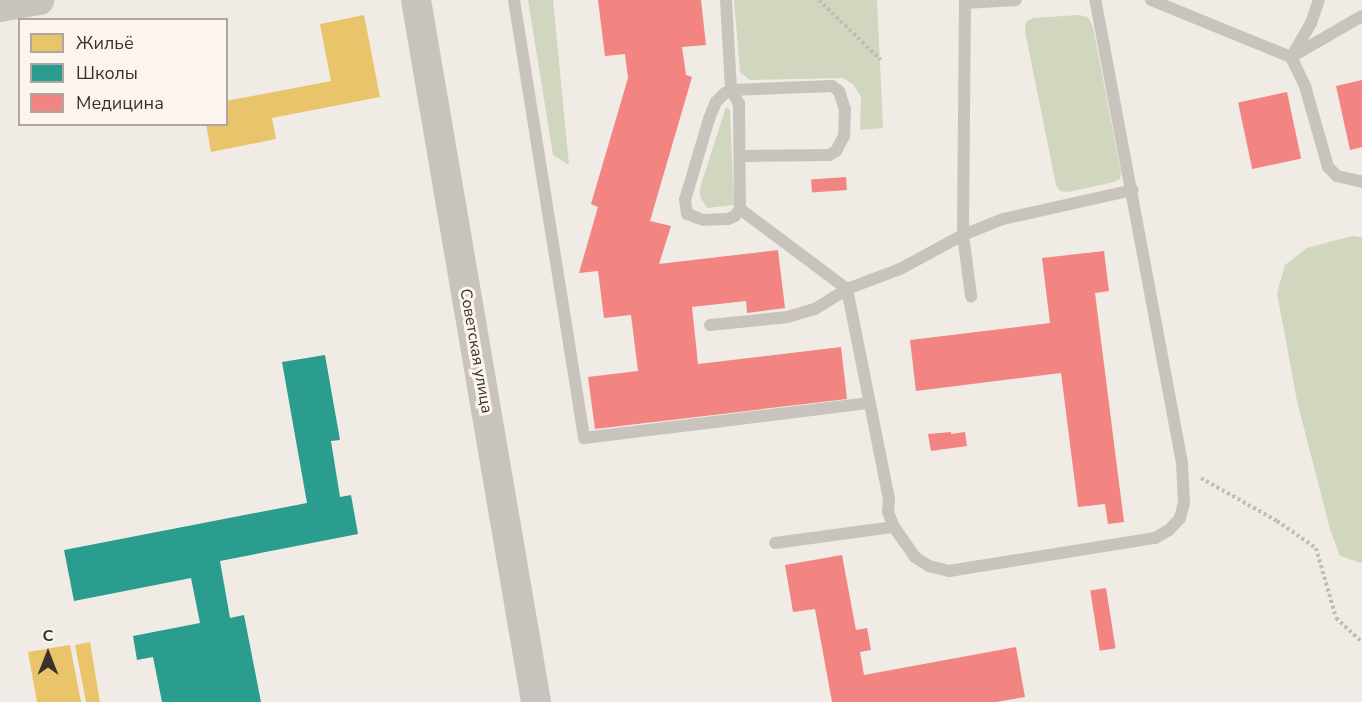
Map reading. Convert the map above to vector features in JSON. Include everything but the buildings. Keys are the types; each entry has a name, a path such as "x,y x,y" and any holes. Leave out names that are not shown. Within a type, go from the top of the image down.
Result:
{"street":[{"path":"0,7 39,0"},
{"name":"Советская улица","path":"416,0 536,702"}],"lane":[{"path":"514,0 584,438 870,404"},
{"path":"726,0 731,90 739,104 740,209 735,216 728,219 702,220 687,214 684,208 709,119 716,102 731,90 832,86 838,91 845,109 844,136 836,151 829,156 740,156"},
{"path":"971,296 963,235 965,2 1016,0"},
{"path":"740,209 848,289 889,500 888,512 894,527 915,557 929,566 949,571 1155,538 1169,530 1180,518 1184,503 1182,463 1133,190 1095,0"},
{"path":"1151,0 1291,57 1305,86 1328,167 1337,176 1362,183"},
{"path":"1291,57 1311,23 1319,0"},
{"path":"1291,57 1362,16"},
{"path":"710,325 788,317 815,309 848,289 900,269 963,235 1003,219 1133,190"},
{"path":"775,543 894,527"}],"path":[{"path":"819,0 881,60"},
{"path":"1182,463 1209,484 1277,520 1316,548 1336,618 1362,642"}],"green space":[{"path":"528,0 553,0 569,165 553,155"},
{"path":"734,0 877,0 883,128 860,130 861,97 853,84 843,78 750,80 740,72"},
{"path":"1079,15 1088,17 1093,27 1121,172 1120,179 1114,182 1068,192 1060,191 1056,185 1025,31 1026,22 1033,18"},
{"path":"726,107 730,110 734,205 707,208 700,197 700,188"},
{"path":"1352,236 1362,237 1362,563 1340,556 1330,529 1297,401 1277,293 1285,265 1307,248"}]}
